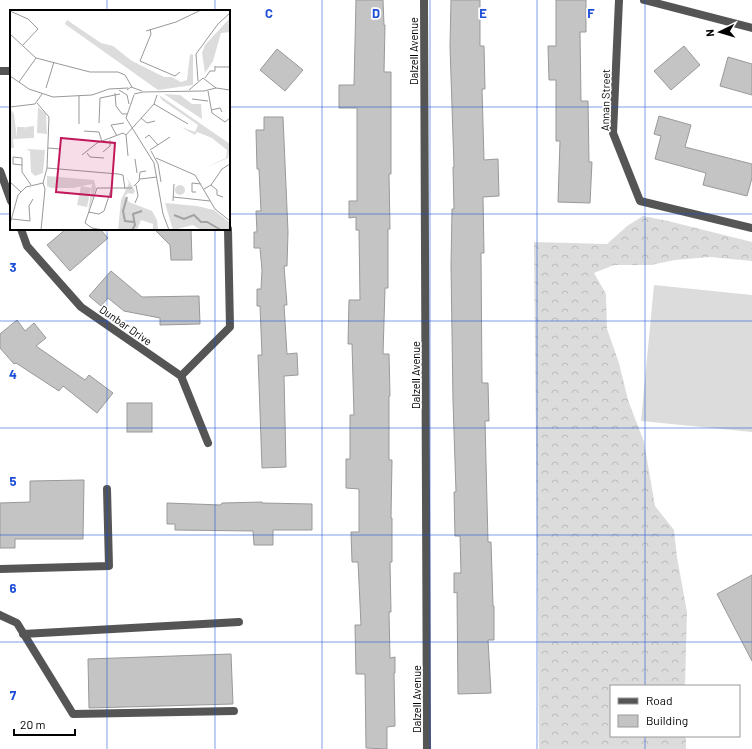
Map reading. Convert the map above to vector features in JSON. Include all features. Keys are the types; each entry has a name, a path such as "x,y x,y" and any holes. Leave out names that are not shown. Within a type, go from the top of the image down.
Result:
{"street":[{"name":"Dalzell Avenue","path":"424,0 427,749"},
{"name":"Annan Street","path":"619,0 614,133 640,201 752,228"},
{"path":"644,0 752,28"},
{"path":"0,171 2,186 10,199"},
{"name":"Dunbar Drive","path":"21,230 27,246 81,307 181,376"},
{"path":"208,443 181,376 230,326 228,230"},
{"path":"0,569 109,566 107,489"},
{"path":"0,615 17,623 73,714 234,711"},
{"path":"23,634 239,622"}],"green space":[{"path":"643,216 752,242 752,261 710,257 675,260 651,265 614,265 594,273 606,294 607,329 619,363 628,400 644,442 655,506 674,530 677,557 687,612 685,685 610,685 610,737 686,737 686,749 539,749 534,242 607,244 627,226"},
{"path":"654,285 752,295 752,432 641,421"}],"building":[{"path":"356,0 383,0 385,25 384,72 391,72 391,174 389,174 390,229 388,229 388,288 385,288 383,354 389,354 389,460 392,460 392,562 390,562 391,612 389,612 390,658 395,657 395,726 387,727 387,749 366,748 365,674 356,674 355,625 361,625 358,562 352,562 351,532 359,532 359,489 346,488 346,459 350,459 350,415 354,415 352,344 348,344 349,300 360,300 359,230 356,230 356,217 349,218 349,201 357,201 357,108 339,108 339,85 354,85"},
{"path":"451,0 480,0 480,46 484,46 485,89 482,89 484,160 498,159 499,196 483,197 484,253 481,253 482,383 488,383 489,421 485,421 488,542 491,542 494,606 494,640 488,640 491,693 458,694 457,592 454,593 454,573 461,573 460,536 455,536 454,492 456,492 451,265 452,209 454,209 454,167 450,46"},
{"path":"556,0 586,0 586,32 580,32 581,101 588,101 589,162 592,162 590,203 558,202 560,141 556,141 556,80 549,80 548,46 556,46"},
{"path":"684,46 700,65 671,90 654,71"},
{"path":"277,49 303,70 285,91 260,70"},
{"path":"728,57 752,64 752,95 720,86"},
{"path":"659,116 691,125 685,147 752,164 752,178 747,196 703,185 706,173 655,159 661,136 654,134"},
{"path":"264,117 283,117 288,232 287,266 284,266 287,305 284,305 287,354 297,353 298,375 284,376 286,467 262,468 258,355 262,355 260,306 257,306 257,289 261,289 262,270 260,248 254,248 254,232 257,232 256,211 261,211 259,169 257,169 256,130 264,130"},
{"path":"65,230 101,230 108,238 70,271 47,245"},
{"path":"155,230 191,230 192,260 171,260 170,245"},
{"path":"111,271 142,297 199,296 200,324 160,325 160,318 124,311 108,298 101,306 89,296"},
{"path":"17,320 25,331 34,323 46,338 36,346 85,380 89,375 113,393 97,413 63,386 59,391 16,363 14,364 0,348 0,334"},
{"path":"127,403 152,403 152,432 127,432"},
{"path":"84,480 83,539 15,539 15,548 0,548 0,503 30,502 30,481"},
{"path":"262,502 312,504 312,530 273,530 273,545 254,545 253,531 175,530 175,524 167,524 167,503 221,505 222,503"},
{"path":"752,575 752,661 717,594"},
{"path":"231,654 233,704 89,708 88,659"}]}
